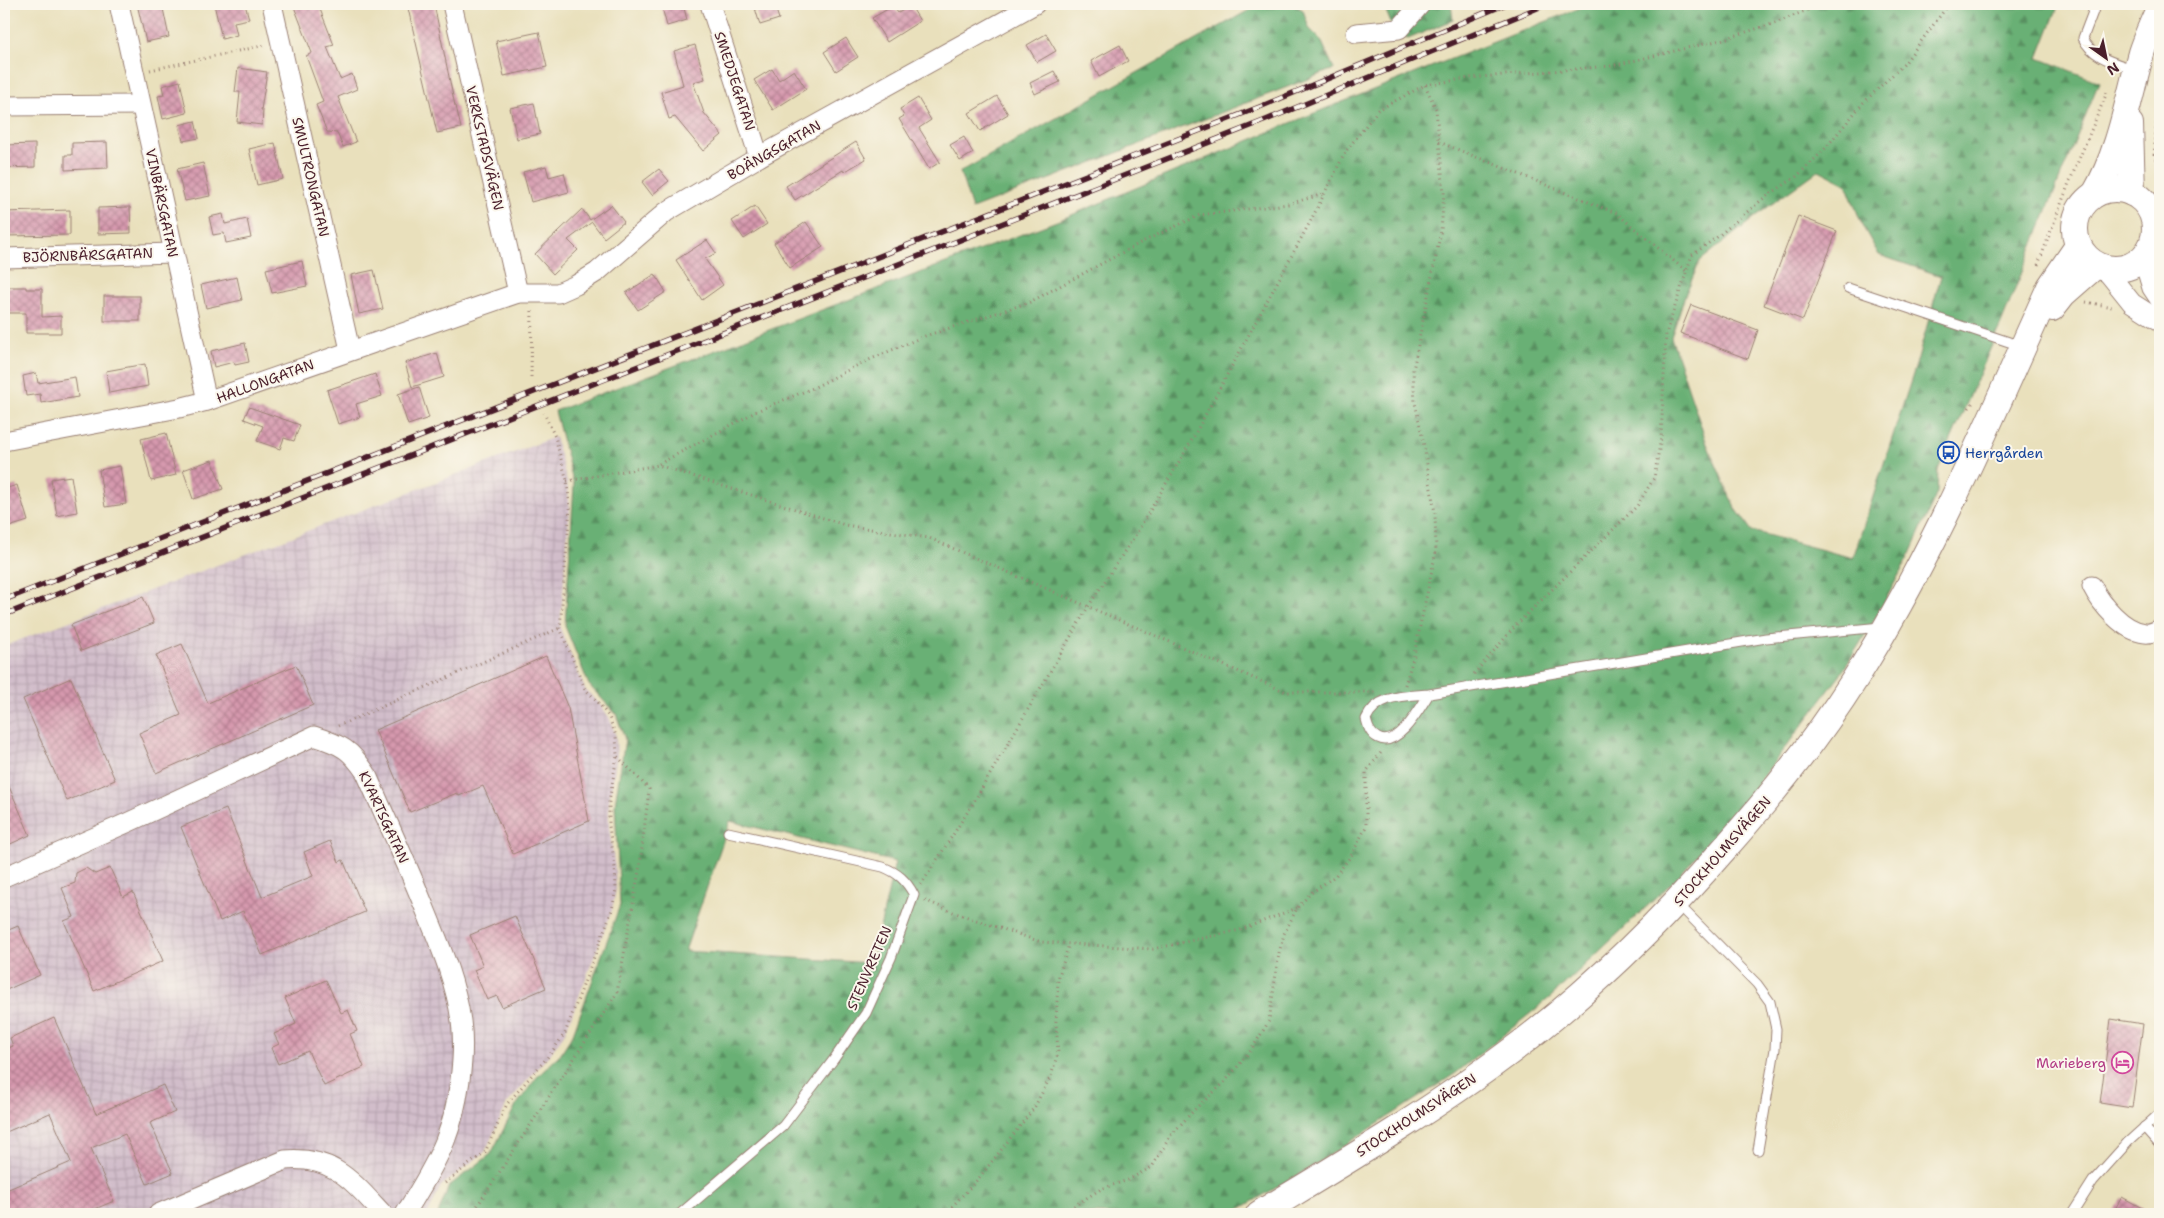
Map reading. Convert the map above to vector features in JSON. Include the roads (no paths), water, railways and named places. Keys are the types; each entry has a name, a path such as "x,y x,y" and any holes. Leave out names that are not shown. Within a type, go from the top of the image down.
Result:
{"main road":[{"path":"2137,76 2107,173 2095,194 2082,205 2075,221 2074,229 2078,246 2085,257 2100,267 2121,269 2129,267 2151,252 2155,229 2154,218 2144,199 2130,148 2137,76 2142,51 2160,6"},
{"path":"2095,194 2109,189 2125,190 2144,199"},
{"name":"STOCKHOLMSVÄGEN","path":"1259,1214 1394,1131 1506,1054 1593,983 1635,946 1677,903 1780,784 1855,680 1924,560 2050,287 2078,246"},
{"name":"STOCKHOLMSVÄGEN","path":"2023,346 2063,294 2100,267"}],"street":[{"name":"VINBÄRSGATAN","path":"119,4 207,401"},
{"name":"SMULTRONGATAN","path":"272,4 350,350"},
{"name":"VERKSTADSVÄGEN","path":"452,4 526,293"},
{"name":"SMEDJEGATAN","path":"710,4 759,157"},
{"name":"BOÄNGSGATAN","path":"526,293 558,293 576,285 597,272 666,212 1011,9 1036,4"},
{"path":"1356,33 1398,29 1422,4"},
{"path":"4,106 141,105"},
{"path":"2151,252 2152,288 2160,300"},
{"name":"BJÖRNBÄRSGATAN","path":"4,258 173,253"},
{"path":"2100,267 2132,303 2160,320"},
{"name":"HALLONGATAN","path":"4,441 207,401 350,350 526,293"},
{"path":"2092,586 2100,602 2124,625 2145,633 2160,629"},
{"name":"KVARTSGATAN","path":"4,877 129,822 314,736 337,743 354,755 366,773 414,882 445,959 455,992 461,1023 462,1058 452,1117 436,1160 405,1214"},
{"path":"158,1214 285,1160 302,1159 318,1161 344,1174 383,1214"}],"lane":[{"path":"2096,4 2083,38 2094,53 2137,76"},
{"path":"1848,288 2023,346"},
{"path":"1429,694 1402,733 1390,740 1382,740 1373,735 1366,719 1370,710 1377,703 1402,696 1461,689 1766,638 1886,626"},
{"name":"STENVRETEN","path":"680,1214 783,1126 834,1060 866,1013 892,958 914,895 907,882 897,873 883,867 728,832"},
{"path":"1677,903 1757,984 1770,1002 1776,1029 1775,1049 1758,1150"},
{"path":"2072,1214 2093,1180 2128,1142 2160,1112"},
{"path":"2144,1127 2160,1145"}],"railway":[{"path":"4,600 1262,106 1506,4"},
{"path":"4,615 1266,120 1547,4"}],"place":[{"name":"Herrgården","path":"1949,453"},
{"name":"Marieberg","path":"2122,1063"}]}
